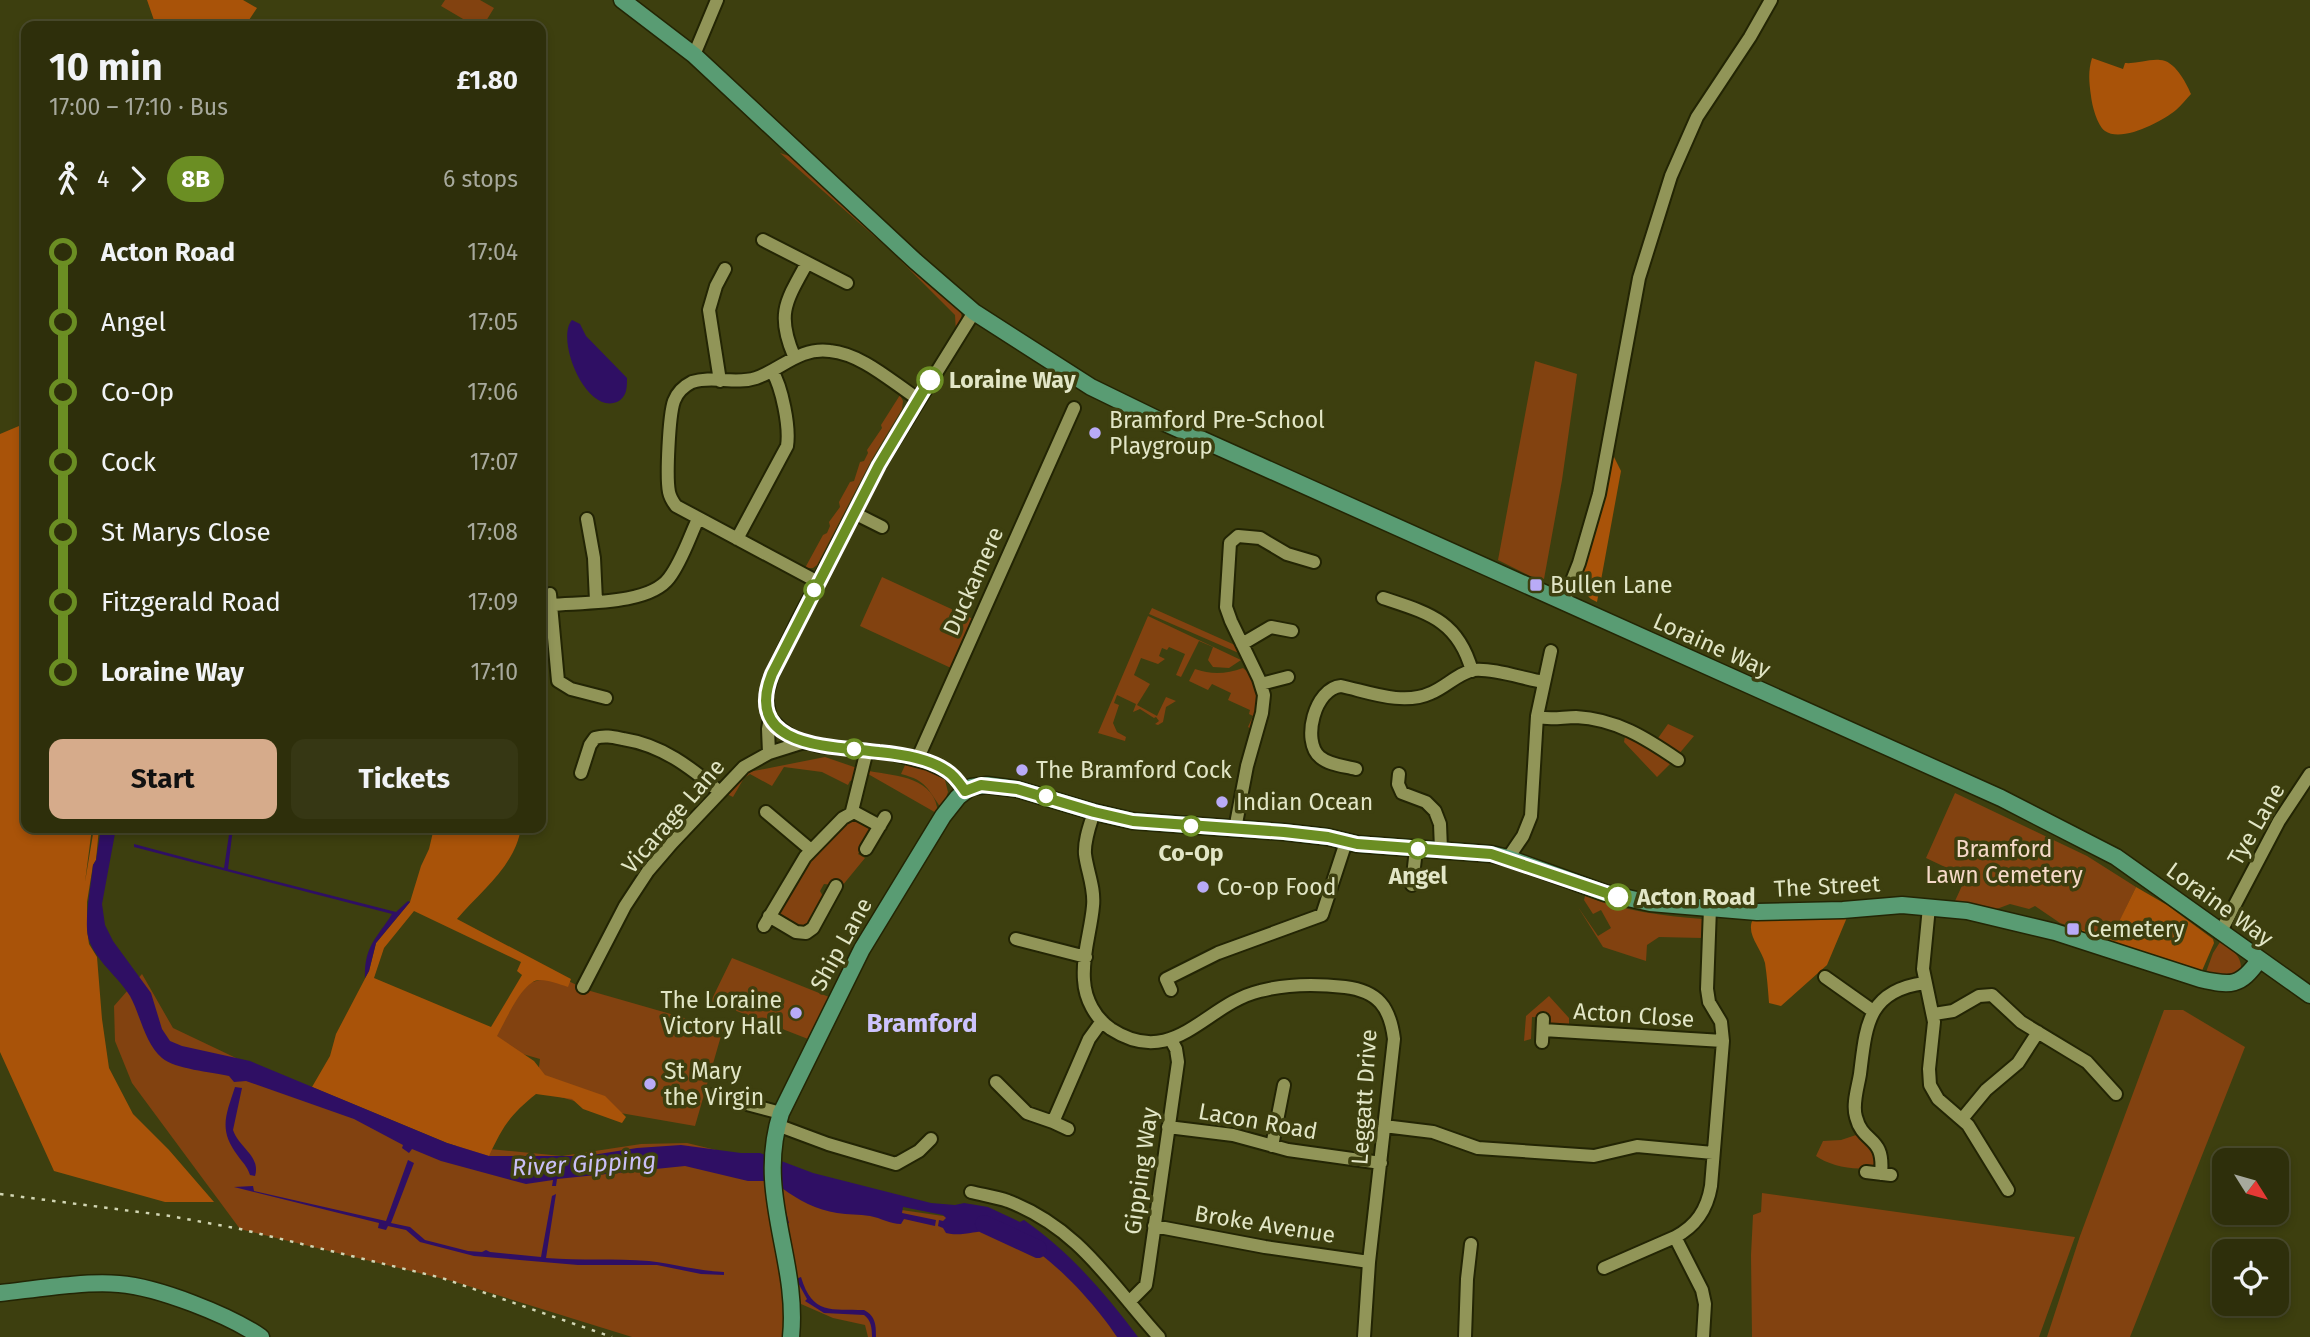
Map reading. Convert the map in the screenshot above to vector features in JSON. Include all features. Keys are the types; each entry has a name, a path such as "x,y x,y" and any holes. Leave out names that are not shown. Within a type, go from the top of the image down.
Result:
{"main road":[{"name":"Loraine Way","path":"622,0 694,55 915,261 974,312 1069,374 1136,410 2013,804 2116,857 2310,995"},
{"name":"The Street","path":"965,791 981,785 1017,789 1133,821 1284,832 1416,849 1478,852 1508,858 1605,894 1628,899 1781,912 1902,905 1982,913 2055,932 2213,982 2237,983 2259,960"},
{"name":"Ship Lane","path":"791,1337 793,1317 773,1192 773,1154 779,1119 862,950 943,816 965,791"},
{"path":"0,1293 120,1284 180,1298 261,1337"}],"street":[{"path":"694,55 717,0"},
{"path":"1564,601 1595,510 1639,278 1671,176 1697,117 1771,0"},
{"path":"764,240 848,283"},
{"path":"794,356 784,329 784,318 786,305 807,262"},
{"path":"720,381 709,310 716,286 725,269"},
{"path":"769,753 770,718 766,704 768,686 879,465 974,312"},
{"path":"818,582 676,506 669,492 672,407 677,394 686,385 699,381 750,380 772,371 794,356 824,350 847,355 919,399"},
{"path":"737,539 788,441 780,386 772,371"},
{"name":"Duckamere","path":"917,760 1074,418"},
{"path":"854,513 882,527"},
{"path":"587,519 594,558 596,601"},
{"path":"606,698 571,689 558,681 551,599 596,601 650,593 662,585 673,571 698,519"},
{"path":"1236,830 1247,766 1262,713 1264,695 1226,607 1229,546 1238,536 1255,537 1287,554 1315,562"},
{"path":"1383,597 1429,614 1449,627 1463,645 1472,671"},
{"path":"1242,644 1271,627 1292,631"},
{"path":"1508,858 1523,836 1531,816 1538,717 1551,651"},
{"path":"1356,769 1327,761 1318,756 1312,747 1311,730 1318,703 1328,690 1341,686 1410,699 1429,694 1472,671 1486,670 1544,682"},
{"path":"1261,684 1288,677"},
{"path":"1538,717 1587,719 1623,727 1645,737 1678,760"},
{"path":"770,718 783,732 804,742 867,750 917,760 947,770 965,791"},
{"path":"582,773 590,745 595,738 606,736 637,741 657,748 681,761 720,792"},
{"name":"Vicarage Lane","path":"583,987 614,926 648,871 744,767 769,753 804,742"},
{"path":"836,886 813,928 806,933 767,921 792,876 811,850 852,811 867,750"},
{"path":"1399,774 1398,784 1402,793 1423,801 1435,811 1439,819 1441,849"},
{"name":"Tye Lane","path":"2220,933 2273,832 2310,774"},
{"path":"1423,801 1424,786"},
{"path":"766,811 811,850"},
{"path":"852,811 882,822 866,849"},
{"path":"1094,812 1086,845 1094,899 1086,957 1085,989 1095,1014 1102,1021 1129,1037 1152,1041 1171,1040"},
{"path":"1171,990 1166,979 1218,953 1322,915 1346,842"},
{"path":"1412,885 1416,849"},
{"path":"1929,906 1924,982 1934,1014 1930,1085 1938,1099 1962,1119 1976,1136 2008,1190"},
{"path":"1604,1268 1675,1237 1695,1223 1707,1205 1723,1041 1721,1022 1707,995 1710,908"},
{"path":"1016,939 1086,957"},
{"path":"1825,977 1872,1011"},
{"path":"1866,1172 1886,1175 1881,1151 1860,1127 1855,1112 1866,1026 1872,1011 1885,998 1899,989 1924,982"},
{"name":"Leggatt Drive","path":"1171,1040 1236,999 1283,987 1358,989 1374,997 1386,1008 1392,1021 1394,1039 1369,1262 1364,1337"},
{"path":"1934,1014 1953,1011 1979,996 1989,995 1998,999 2021,1022 2087,1062 2116,1094"},
{"path":"1053,1122 1089,1039 1102,1021"},
{"name":"Acton Close","path":"1543,1030 1723,1041"},
{"path":"1962,1119 1986,1090 2018,1063 2038,1032"},
{"name":"Gipping Way","path":"1129,1302 1146,1285 1178,1062 1171,1040"},
{"path":"996,1083 1027,1113 1068,1129"},
{"path":"1272,1146 1284,1085"},
{"path":"713,1095 779,1119 828,1144 896,1164 929,1148"},
{"path":"1384,1126 1433,1132 1478,1148 1594,1156 1637,1146 1713,1153"},
{"name":"Lacon Road","path":"1168,1127 1233,1135 1272,1146 1381,1163"},
{"path":"971,1192 1015,1205 1066,1234 1094,1259 1159,1337"},
{"name":"Broke Avenue","path":"1154,1226 1265,1247 1369,1262"},
{"path":"1675,1237 1702,1290 1705,1304 1703,1337"},
{"path":"1465,1337 1471,1244"}],"green space":[{"path":"445,0 480,0 494,8 486,21 466,21 441,6"},
{"path":"780,153 792,157 961,312 962,321 956,333 955,315 891,251"},
{"path":"1535,361 1577,374 1544,579 1530,576 1498,560"},
{"path":"900,395 903,401 902,409 872,459 817,565 805,568 823,535 827,533 829,522 840,507 839,502 850,482 854,481 860,462 864,461 867,450"},
{"path":"882,577 973,619 951,668 860,626"},
{"path":"1152,608 1235,645 1241,654 1149,614"},
{"path":"1148,616 1241,660 1229,668 1213,667 1208,660 1213,647 1199,641 1181,677 1176,675 1185,654 1169,647 1167,650 1162,648 1159,656 1165,659 1158,664 1141,658 1134,675 1150,684 1137,705 1157,716 1166,697 1176,701 1166,707 1163,722 1158,725 1155,724 1159,721 1156,717 1140,709 1133,712 1136,704 1117,695 1114,703 1119,705 1113,723 1117,732 1126,737 1125,741 1098,733"},
{"path":"1243,668 1255,688 1256,705 1251,729 1248,727 1253,716 1249,714 1250,710 1228,700 1231,693 1212,684 1208,690 1189,681 1195,669 1219,673"},
{"path":"1668,724 1694,736 1678,755 1656,741"},
{"path":"1626,730 1671,763 1657,777 1624,742"},
{"path":"825,757 857,768 848,785 822,772 784,767 772,786 750,774 744,778 733,797 725,793 749,772"},
{"path":"906,763 928,770 945,780 948,792 942,809 922,783 901,774"},
{"path":"869,771 903,777 923,785 936,802 938,814 868,774"},
{"name":"Bramford Lawn Cemetery","path":"1955,793 2087,856 2136,887 2114,933 2082,930 2060,923 2035,906 2029,909 2010,904 1994,910 1955,901 1966,877 1926,858"},
{"path":"856,818 871,826 871,833 858,854 865,858 842,886 824,884 820,891 824,898 809,925 800,928 783,920 778,912 804,865 850,819"},
{"path":"1585,896 1643,912 1703,919 1702,938 1659,937 1647,945 1646,961 1603,947 1578,907 1598,936 1611,928 1601,910 1593,914 1584,900"},
{"path":"2220,942 2231,949 2240,960 2241,969 2233,976 2205,975"},
{"path":"732,958 829,997 808,1039 711,1001"},
{"path":"142,974 173,1028 427,1143 562,1156 641,1144 687,1143 766,1162 790,1337 632,1337 452,1281 240,1229 132,1083 115,1041 114,1006"},
{"path":"556,975 587,990 723,1029 695,1126 609,1111 536,1090 540,1059 491,1045 523,985"},
{"path":"1549,996 1569,1018 1569,1029 1548,1025 1546,1018 1532,1017 1531,1039 1524,1041 1526,1016"},
{"path":"2164,1010 2183,1010 2245,1047 2130,1337 2047,1337 2080,1236"},
{"path":"1856,1135 1875,1154 1874,1166 1844,1167 1828,1163 1816,1156 1823,1141 1841,1140"},
{"path":"782,1189 846,1202 964,1219 1060,1263 1127,1337 868,1337 865,1325 833,1318 801,1304 786,1227"},
{"path":"1762,1193 2075,1237 2039,1337 1752,1337 1753,1215 1761,1212"}],"shaded area":[{"path":"147,0 243,0 257,8 248,21 154,21"},
{"path":"2092,58 2123,69 2125,63 2165,61 2179,72 2191,94 2162,120 2132,133 2112,134 2102,128 2094,109 2089,81"},
{"path":"21,425 21,833 91,833 85,882 93,833 99,833 87,902 87,930 89,944 97,957 109,1068 133,1114 169,1150 214,1202 165,1202 54,1171 0,1052 0,434"},
{"path":"1612,453 1621,471 1597,602 1576,584"},
{"path":"433,833 520,833 518,842 504,866 457,919 571,979 568,987 540,980 527,986 497,1036 534,1061 545,1075 605,1096 626,1117 622,1123 583,1109 572,1099 536,1094 508,1122 489,1156 447,1143 312,1087 330,1056 336,1034 369,971 376,943 410,902","holes":["414,911 521,962 517,971 522,975 491,1027 374,978 384,948"]},
{"path":"2136,887 2167,905 2213,939 2214,943 2201,973 2082,936 2082,930 2114,932"},
{"path":"1848,915 1827,965 1781,1006 1769,1003 1765,963 1751,929 1754,917"}],"water":[{"path":"572,320 580,324 586,336 627,378 625,395 617,402 605,403 594,397 576,373 568,343 568,330"},
{"path":"100,833 115,833 102,904 105,925 113,941 151,993 162,1029 170,1041 250,1061 447,1143 489,1156 586,1156 681,1145 760,1153 813,1173 931,1203 964,1203 988,1207 1020,1222 1024,1220 1041,1232 1072,1259 1100,1289 1138,1337 1117,1337 1081,1291 1032,1248 1000,1232 946,1233 938,1226 939,1220 946,1218 943,1215 903,1207 902,1213 936,1220 935,1226 904,1219 901,1224 897,1224 870,1216 822,1210 782,1188 781,1194 789,1223 784,1224 773,1181 748,1181 685,1166 557,1179 556,1186 552,1186 553,1180 526,1184 441,1161 412,1149 409,1153 402,1148 403,1145 354,1119 246,1081 234,1082 229,1076 168,1062 151,1045 130,996 92,948 87,929 88,905"},
{"path":"229,833 232,833 228,869 396,912 410,902 376,943 365,978 369,950 392,914 134,847 134,844 224,868"},
{"path":"235,1087 242,1088 233,1130 255,1163 255,1176 250,1175 232,1147 226,1130 227,1114"},
{"path":"408,1160 414,1163 391,1223 410,1227 425,1240 468,1251 486,1250 541,1257 552,1196 556,1194 546,1258 649,1261 724,1272 724,1275 701,1274 657,1265 578,1265 474,1256 420,1242 406,1230 388,1226 386,1230 378,1228 379,1223 234,1187 253,1186 254,1191 386,1221"},
{"path":"801,1277 811,1298 817,1304 833,1309 868,1312 874,1322 876,1337 872,1337 871,1324 864,1315 824,1313 805,1301 807,1299 796,1279"}],"waterway":[{"name":"River Gipping","path":"984,1224 1038,1249"}],"railway":[{"path":"0,1194 170,1216 240,1229 442,1278 612,1337"}],"bus line":[{"name":"8B","path":"930,380 879,465 772,674 766,704 770,718 783,732 813,744 890,753 937,766 952,775 965,791 981,785 1017,789 1133,821 1284,832 1328,837 1357,844 1491,854 1618,897"}],"place":[{"name":"Loraine Way","path":"930,380"},
{"name":"Bramford Pre-School Playgroup","path":"1095,433"},
{"name":"Bullen Lane","path":"1536,585"},
{"name":"The Bramford Cock","path":"1022,770"},
{"name":"Indian Ocean","path":"1222,802"},
{"name":"Co-Op","path":"1191,826"},
{"name":"Angel","path":"1418,849"},
{"name":"Co-op Food","path":"1203,887"},
{"name":"Acton Road","path":"1618,897"},
{"name":"Cemetery","path":"2073,929"},
{"name":"The Loraine Victory Hall","path":"796,1013"},
{"name":"St Mary the Virgin","path":"650,1084"}],"district":[{"name":"Bramford","path":"922,1023"}]}
